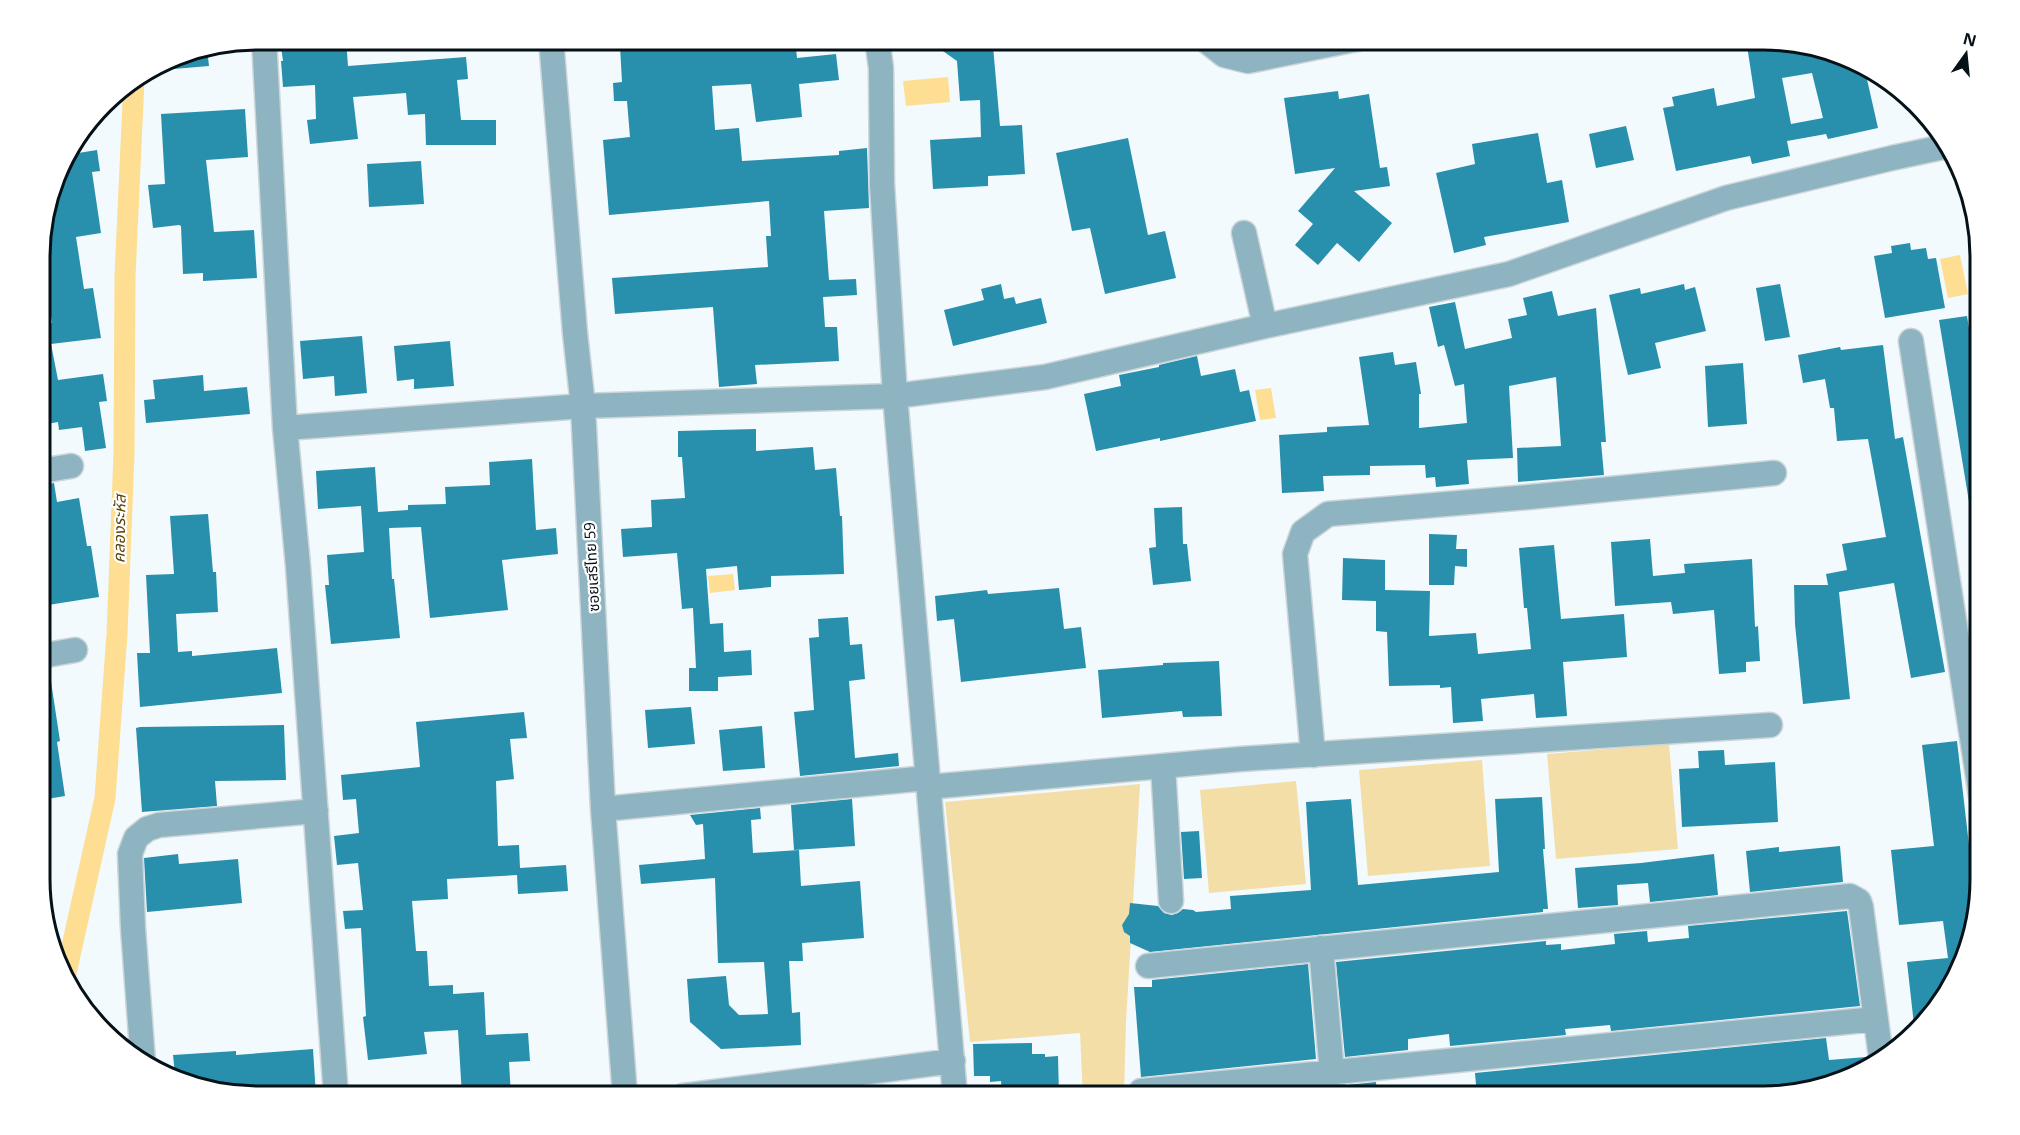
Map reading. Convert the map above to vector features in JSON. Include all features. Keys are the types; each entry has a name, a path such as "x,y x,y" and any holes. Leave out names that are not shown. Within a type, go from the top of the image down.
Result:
{"street":[{"path":"265,50 285,428 295,522 335,1086"},
{"name":"ซอยเสรีไทย 59","path":"552,50 583,406 603,809 624,1086"},
{"path":"879,50 881,68 882,184 895,396 954,1086"},
{"path":"1217,50 1224,56 1248,61 1302,50"},
{"path":"285,428 583,406 895,396 1045,377 1265,326 1509,274 1726,198 1939,148"},
{"path":"1244,233 1265,326"},
{"path":"1911,341 1970,724"},
{"path":"50,470 71,466"},
{"path":"1313,755 1295,554 1303,532 1328,514 1774,473"},
{"path":"50,654 75,650"},
{"path":"603,809 1313,755 1770,725"},
{"path":"1163,766 1171,901"},
{"path":"142,1051 130,854 136,838 147,829 159,825 316,811"},
{"path":"1148,966 1850,896 1859,901 1861,907 1880,1049"},
{"path":"1321,948 1333,1084"},
{"path":"1291,1085 1333,1084 1876,1019"},
{"path":"762,1086 952,1061"}],"shaded area":[{"path":"948,77 950,102 906,106 903,81"},
{"path":"1960,255 1968,294 1948,298 1940,259"},
{"path":"1271,388 1276,418 1260,420 1255,390"},
{"path":"733,574 735,590 710,593 708,576"},
{"path":"1669,744 1678,849 1556,859 1547,754"},
{"path":"1482,760 1490,866 1368,876 1359,770"},
{"path":"1296,781 1306,884 1209,893 1200,790"},
{"path":"1140,784 1124,1085 1082,1085 1080,1033 970,1042 945,802"}],"building":[{"path":"282,50 347,50 348,66 466,57 468,79 457,80 461,120 496,120 496,145 426,145 425,114 408,115 406,93 353,97 358,139 310,144 307,120 316,119 315,85 283,87 281,61 283,61"},
{"path":"620,50 796,50 797,58 836,54 839,80 799,84 802,117 756,122 751,84 712,86 715,130 739,128 742,161 839,155 839,151 867,148 869,208 824,211 829,280 856,279 857,295 823,297 825,327 837,327 839,361 755,365 757,384 719,387 713,307 615,314 612,278 768,267 766,236 771,236 769,201 609,215 603,140 630,137 627,101 614,101 613,83 622,82"},
{"path":"942,50 993,50 1000,126 1022,125 1025,174 988,176 988,186 933,189 930,140 981,137 980,100 960,101 957,61"},
{"path":"1748,50 1790,51 1843,65 1866,77 1878,128 1828,139 1826,134 1787,141 1790,156 1752,164 1750,156 1676,171 1663,108 1674,106 1672,97 1714,88 1717,106 1755,98","holes":["1812,73 1823,118 1791,124 1782,78"]},
{"path":"208,56 209,66 168,69 190,60"},
{"path":"1338,91 1339,99 1369,94 1380,168 1387,167 1390,186 1354,191 1392,223 1359,262 1337,243 1318,265 1295,245 1313,224 1298,211 1335,168 1295,174 1284,98"},
{"path":"245,109 248,157 206,160 214,232 254,230 257,278 203,281 203,273 183,274 181,226 153,228 148,185 165,184 161,114"},
{"path":"1626,126 1634,160 1596,168 1589,134"},
{"path":"1538,133 1547,183 1562,180 1569,222 1484,237 1486,245 1454,253 1436,173 1475,164 1472,144"},
{"path":"1128,138 1148,235 1165,231 1176,278 1105,294 1090,228 1072,231 1056,153"},
{"path":"97,150 100,171 92,172 101,233 76,237 84,289 93,288 101,338 51,344 58,380 103,374 107,401 99,402 106,448 85,451 82,427 59,430 58,422 50,423 51,230 65,177 78,153"},
{"path":"421,161 424,204 369,207 367,164"},
{"path":"1910,243 1911,250 1926,248 1928,259 1936,258 1945,308 1885,318 1874,256 1892,253 1891,246"},
{"path":"1001,284 1004,299 1014,297 1016,304 1041,298 1047,323 953,346 944,310 984,300 981,289"},
{"path":"1684,284 1685,290 1695,287 1706,331 1655,343 1661,368 1628,375 1609,295 1640,288 1641,294"},
{"path":"1780,284 1790,337 1765,341 1756,288"},
{"path":"1552,291 1558,316 1596,308 1606,442 1601,442 1604,475 1518,482 1517,448 1561,446 1556,377 1509,386 1513,458 1467,460 1469,484 1436,487 1435,477 1426,478 1425,465 1370,466 1370,475 1323,476 1324,491 1282,493 1279,435 1327,432 1327,427 1369,425 1359,357 1393,352 1395,365 1416,362 1421,394 1419,394 1419,428 1467,423 1464,384 1455,386 1444,345 1438,347 1429,307 1455,302 1465,349 1512,338 1508,319 1527,315 1523,298"},
{"path":"1967,316 1970,334 1970,508 1939,320"},
{"path":"362,336 367,393 335,396 334,376 303,379 300,341"},
{"path":"450,341 454,386 414,389 414,379 397,381 394,346"},
{"path":"1883,345 1895,439 1903,437 1945,672 1911,678 1894,583 1839,592 1850,699 1803,704 1795,624 1794,585 1828,585 1826,574 1847,570 1842,544 1886,537 1868,439 1837,441 1834,408 1830,408 1825,379 1803,383 1798,355 1840,347 1841,350"},
{"path":"1197,356 1201,376 1235,369 1240,392 1249,390 1256,421 1160,441 1160,438 1096,451 1084,394 1121,386 1119,375"},
{"path":"1743,363 1747,424 1708,427 1705,366"},
{"path":"203,375 204,391 247,387 250,414 146,423 144,400 155,399 153,380"},
{"path":"756,429 756,451 813,447 815,470 836,468 840,516 842,516 844,574 771,576 771,587 739,590 737,566 706,569 710,624 723,623 724,652 751,650 752,675 718,677 718,691 689,691 689,668 696,668 693,608 682,609 677,553 623,557 621,529 652,527 651,500 685,498 682,457 678,457 678,431"},
{"path":"532,459 536,530 556,528 558,554 502,560 508,610 430,618 421,527 389,528 392,579 394,579 400,638 331,644 325,585 329,585 327,555 364,552 361,506 318,509 316,471 375,467 378,512 408,510 408,505 446,504 445,487 490,485 489,462"},
{"path":"54,483 57,502 79,498 87,546 91,546 99,597 50,605 50,484"},
{"path":"1182,507 1183,544 1187,544 1191,581 1153,585 1149,548 1156,547 1154,508"},
{"path":"208,514 213,572 216,572 218,612 176,614 178,652 192,651 192,656 277,648 282,693 140,707 137,653 150,653 146,575 174,574 170,516"},
{"path":"1429,534 1457,535 1456,549 1467,549 1467,567 1455,566 1454,585 1429,585"},
{"path":"1650,539 1653,576 1685,573 1684,564 1752,559 1755,627 1758,626 1760,661 1746,662 1746,672 1719,674 1714,610 1673,614 1671,602 1615,606 1611,542"},
{"path":"1554,545 1561,619 1624,614 1627,657 1563,662 1567,716 1536,718 1534,694 1481,699 1483,721 1453,723 1451,687 1440,688 1440,685 1389,686 1387,632 1376,631 1376,601 1342,600 1343,558 1385,560 1385,590 1430,591 1429,636 1476,633 1478,654 1531,649 1527,608 1524,608 1519,548"},
{"path":"1059,588 1064,629 1081,627 1086,668 961,682 954,619 937,621 935,596 987,590 988,594"},
{"path":"848,617 850,645 862,644 865,679 849,681 855,758 898,753 899,766 800,776 794,712 814,710 809,638 819,637 818,619"},
{"path":"1219,661 1222,716 1183,717 1182,711 1102,718 1098,670 1163,665 1163,663"},
{"path":"50,675 60,741 57,742 65,796 50,798"},
{"path":"691,707 695,744 648,748 645,710"},
{"path":"524,712 527,738 510,739 514,779 496,781 498,846 519,845 520,868 566,865 568,891 518,894 517,875 447,879 448,899 412,901 416,951 427,951 429,986 453,985 453,994 484,992 486,1035 528,1033 530,1061 509,1062 510,1086 461,1086 458,1030 424,1032 427,1054 368,1060 363,1017 366,1016 361,928 345,929 343,911 363,910 358,863 337,865 334,836 359,833 356,799 343,800 341,775 420,767 416,722"},
{"path":"284,725 286,780 215,781 217,806 142,812 136,728"},
{"path":"762,726 765,768 723,771 719,730"},
{"path":"1957,741 1970,854 1970,892 1967,919 1955,958 1943,982 1914,1021 1907,962 1948,958 1943,921 1899,925 1891,850 1934,846 1922,745"},
{"path":"1724,750 1725,765 1775,762 1778,822 1682,827 1679,769 1699,768 1698,751"},
{"path":"1542,797 1548,909 1543,909 1543,912 1150,952 1130,943 1130,936 1124,932 1122,925 1129,914 1130,903 1158,906 1164,913 1172,915 1183,909 1196,912 1231,909 1230,896 1311,890 1306,802 1351,799 1358,885 1499,872 1495,799"},
{"path":"852,799 855,846 794,850 791,805"},
{"path":"760,808 761,819 751,820 753,853 799,850 801,886 860,881 864,938 802,943 803,961 789,961 792,1013 800,1012 801,1045 721,1049 690,1022 687,979 726,976 729,1005 739,1015 768,1014 764,962 718,963 715,878 641,884 639,865 705,859 703,824 696,825 690,815"},
{"path":"1199,831 1202,878 1184,879 1181,832"},
{"path":"1840,846 1843,882 1750,892 1746,851 1779,847 1779,852"},
{"path":"178,854 179,864 238,859 242,903 147,912 144,858"},
{"path":"1714,854 1718,895 1650,902 1648,883 1617,885 1618,905 1578,908 1575,868"},
{"path":"1847,911 1860,1006 1611,1031 1610,1025 1565,1029 1566,1035 1450,1046 1449,1034 1408,1039 1408,1050 1345,1057 1336,962 1546,941 1546,945 1561,944 1561,950 1615,944 1614,934 1647,931 1648,942 1689,938 1688,926"},
{"path":"1308,964 1316,1059 1141,1077 1134,987 1152,987 1152,980"},
{"path":"1826,1038 1829,1060 1866,1058 1830,1075 1804,1082 1777,1085 1476,1085 1475,1073"},
{"path":"1032,1043 1032,1054 1045,1054 1045,1057 1058,1056 1059,1085 1001,1086 1001,1081 990,1082 990,1076 974,1076 973,1044"},
{"path":"313,1049 315,1086 230,1084 174,1069 173,1055 236,1051 236,1055"},
{"path":"1376,1082 1376,1085 1347,1085"}],"waterway":[{"name":"คลองระหัส","path":"68,964 105,798 117,634 124,453 125,276 134,91"}]}
